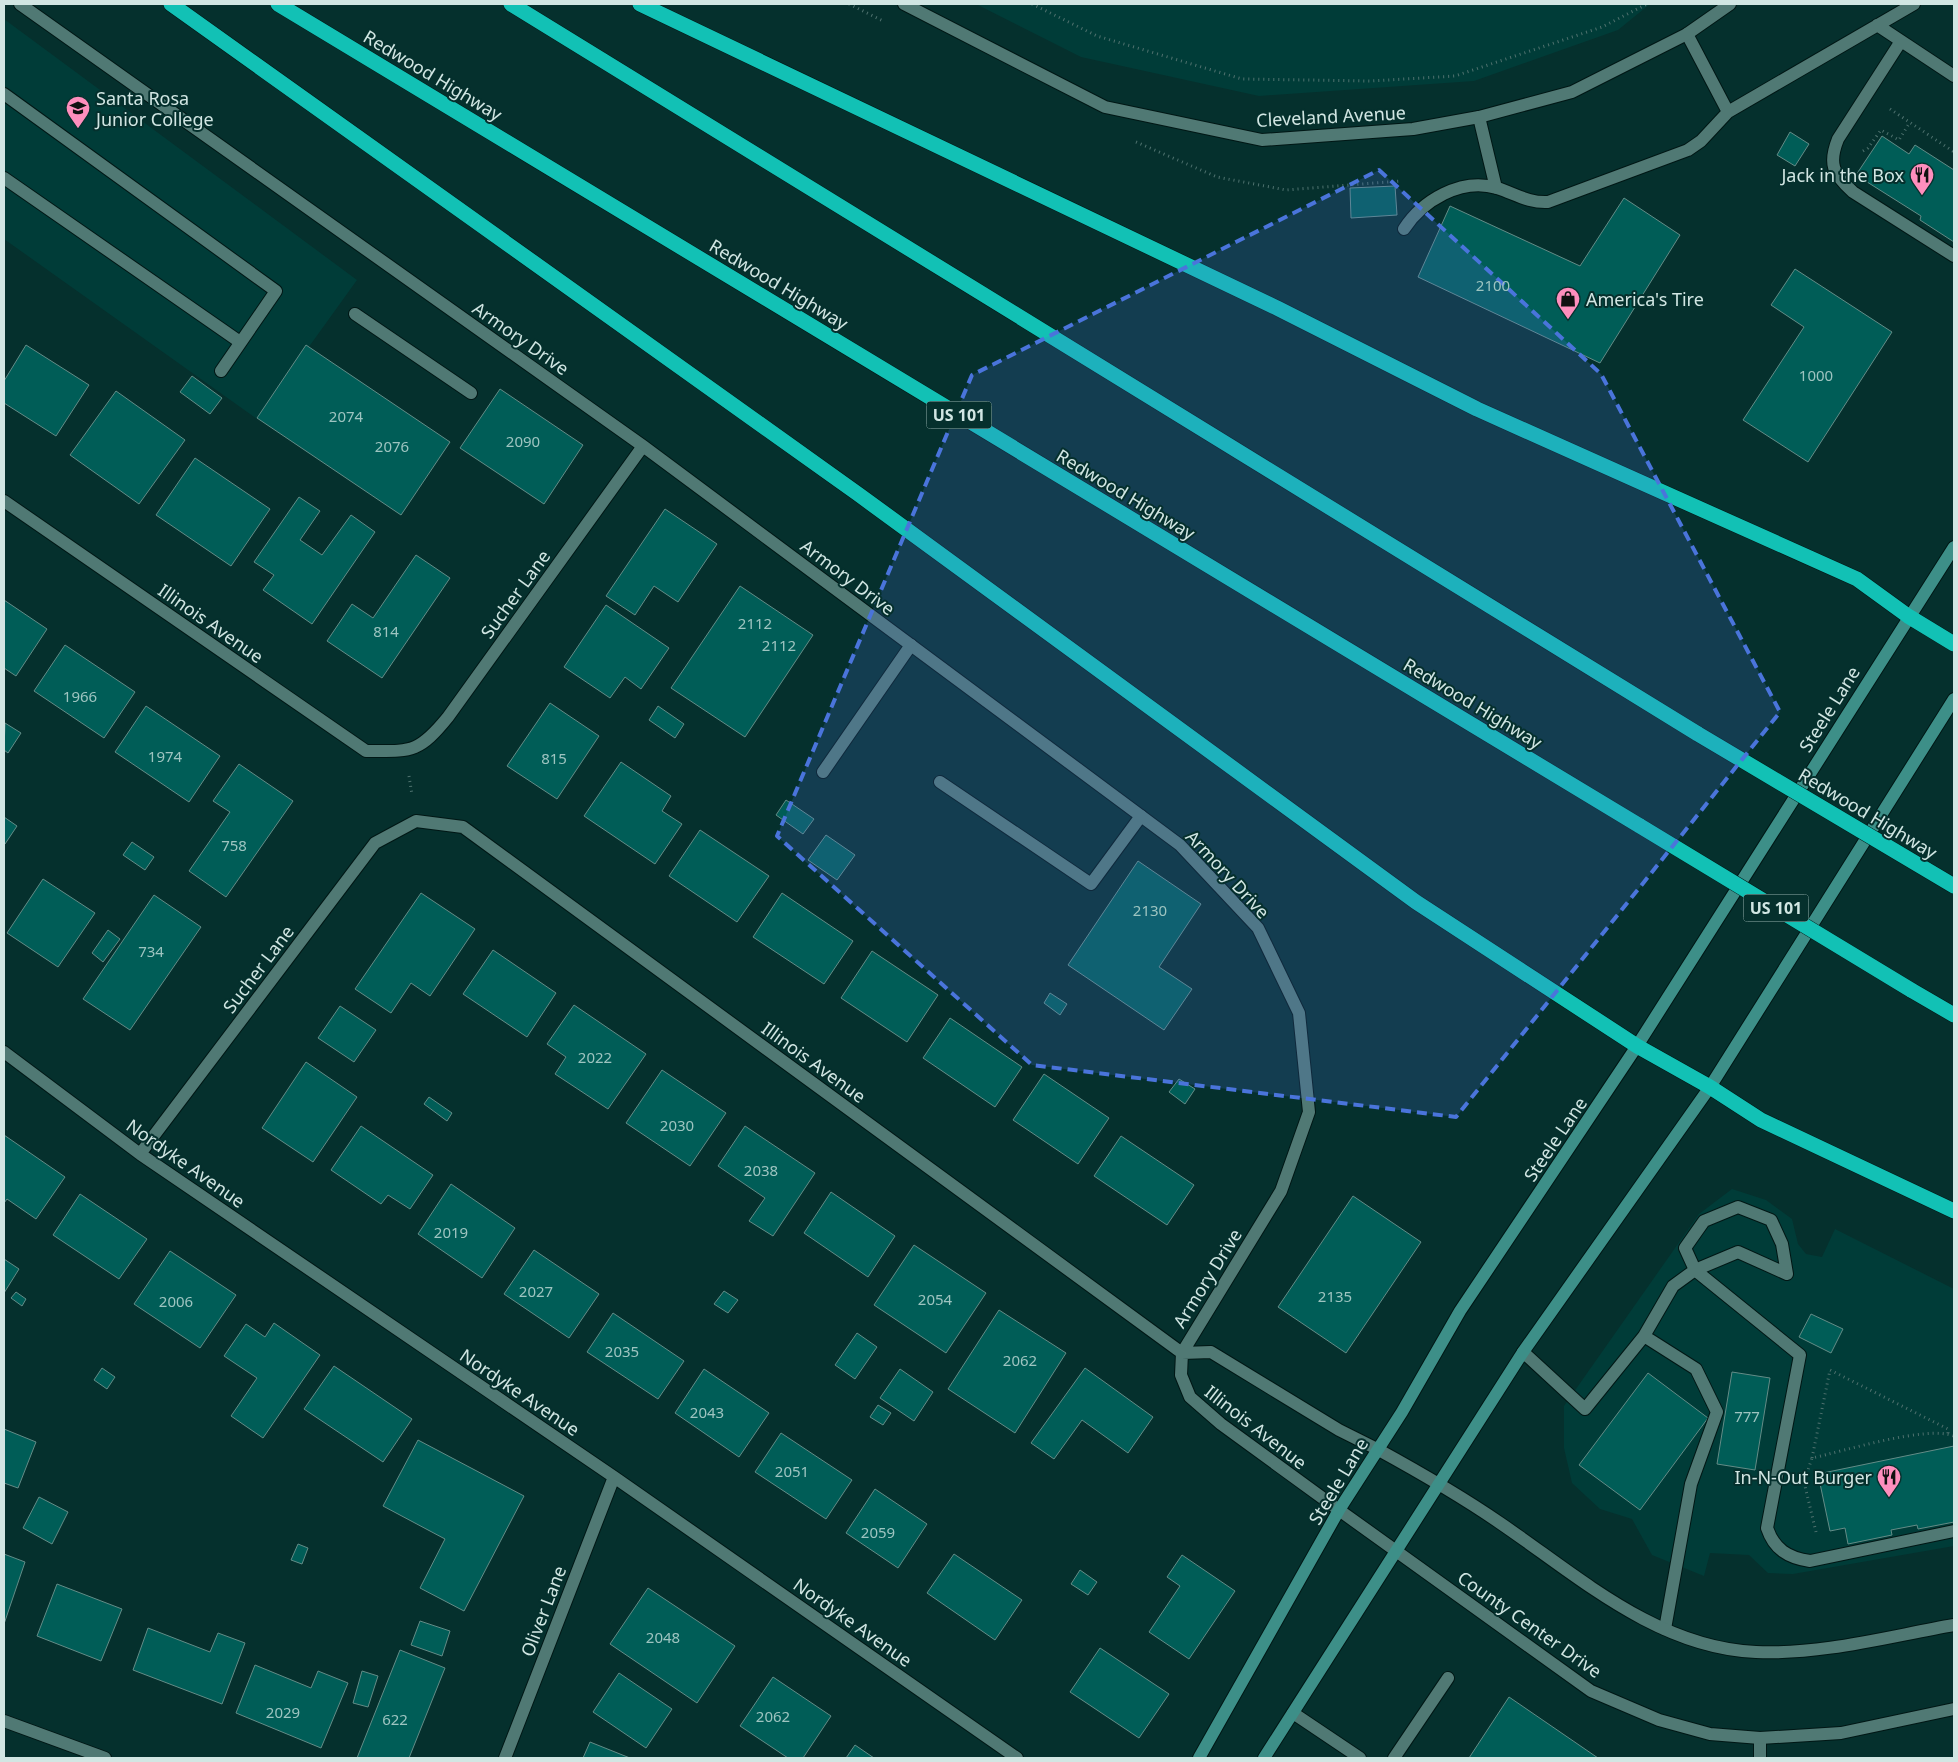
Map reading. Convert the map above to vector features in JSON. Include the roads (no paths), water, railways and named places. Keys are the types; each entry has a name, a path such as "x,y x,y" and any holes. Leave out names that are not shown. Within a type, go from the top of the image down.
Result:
{"highway":[{"path":"171,4 858,494 1416,902 1638,1046 1710,1087 1761,1120 1954,1211"},
{"name":"Redwood Highway","path":"278,4 1954,1016"},
{"name":"Redwood Highway","path":"511,4 1698,734 1954,886"},
{"path":"640,4 1277,308 1477,409 1856,579 1908,616 1954,644"}],"main road":[{"name":"Steele Lane","path":"1199,1758 1339,1510 1460,1311 1638,1046 1908,616 1954,547"},
{"path":"1264,1758 1523,1352 1710,1087 1954,699"}],"street":[{"name":"Armory Drive","path":"20,4 643,446 1180,845 1258,928 1299,1013 1309,1112 1280,1191 1182,1353"},
{"name":"Cleveland Avenue","path":"904,4 1105,107 1262,140 1413,129 1479,117 1572,92 1687,34 1730,4"},
{"path":"1404,229 1413,216 1442,194 1462,189 1496,188 1526,201 1548,202 1688,150 1701,141 1728,112 1914,4"},
{"path":"1877,25 1954,76"},
{"path":"1687,34 1728,112"},
{"path":"1901,41 1838,139 1832,165 1840,180 1853,192 1954,256"},
{"path":"4,94 276,290 221,371"},
{"path":"1479,117 1496,188"},
{"path":"4,178 240,342"},
{"path":"355,314 471,393"},
{"name":"Sucher Lane","path":"405,751 429,741 448,717 643,446"},
{"name":"Illinois Avenue","path":"4,501 366,751 405,751"},
{"path":"823,772 911,645"},
{"path":"940,782 1091,884 1141,816"},
{"name":"Sucher Lane","path":"140,1154 375,843 416,821"},
{"name":"Illinois Avenue","path":"416,821 463,828 1182,1353 1211,1352 1339,1430 1377,1449"},
{"name":"Nordyke Avenue","path":"4,1052 140,1154 614,1476 1018,1758"},
{"path":"1523,1352 1585,1409 1644,1336 1673,1286 1695,1270 1738,1252 1787,1274 1782,1244 1771,1220 1738,1208 1704,1221 1685,1248 1695,1270 1800,1355 1767,1528 1772,1542 1782,1552 1795,1559 1810,1561 1954,1531"},
{"path":"1644,1336 1696,1369 1717,1412 1691,1484 1665,1629"},
{"name":"Illinois Avenue","path":"1182,1353 1181,1375 1190,1397 1221,1424 1339,1510"},
{"path":"1377,1449 1439,1483 1634,1615 1687,1639 1726,1649 1757,1652 1822,1648 1954,1625"},
{"name":"Oliver Lane","path":"506,1758 614,1476"},
{"name":"County Center Drive","path":"1339,1510 1591,1691 1659,1720 1710,1734 1760,1738 1841,1733 1954,1709"},
{"path":"1394,1758 1448,1678"},
{"path":"1293,1713 1360,1758"},
{"path":"4,1721 105,1758"},
{"path":"1760,1738 1760,1758"}],"place":[{"name":"Santa Rosa Junior College","path":"78,129"},
{"name":"Jack in the Box","path":"1922,196"},
{"name":"America's Tire","path":"1568,320"},
{"name":"In-N-Out Burger","path":"1889,1498"}]}
